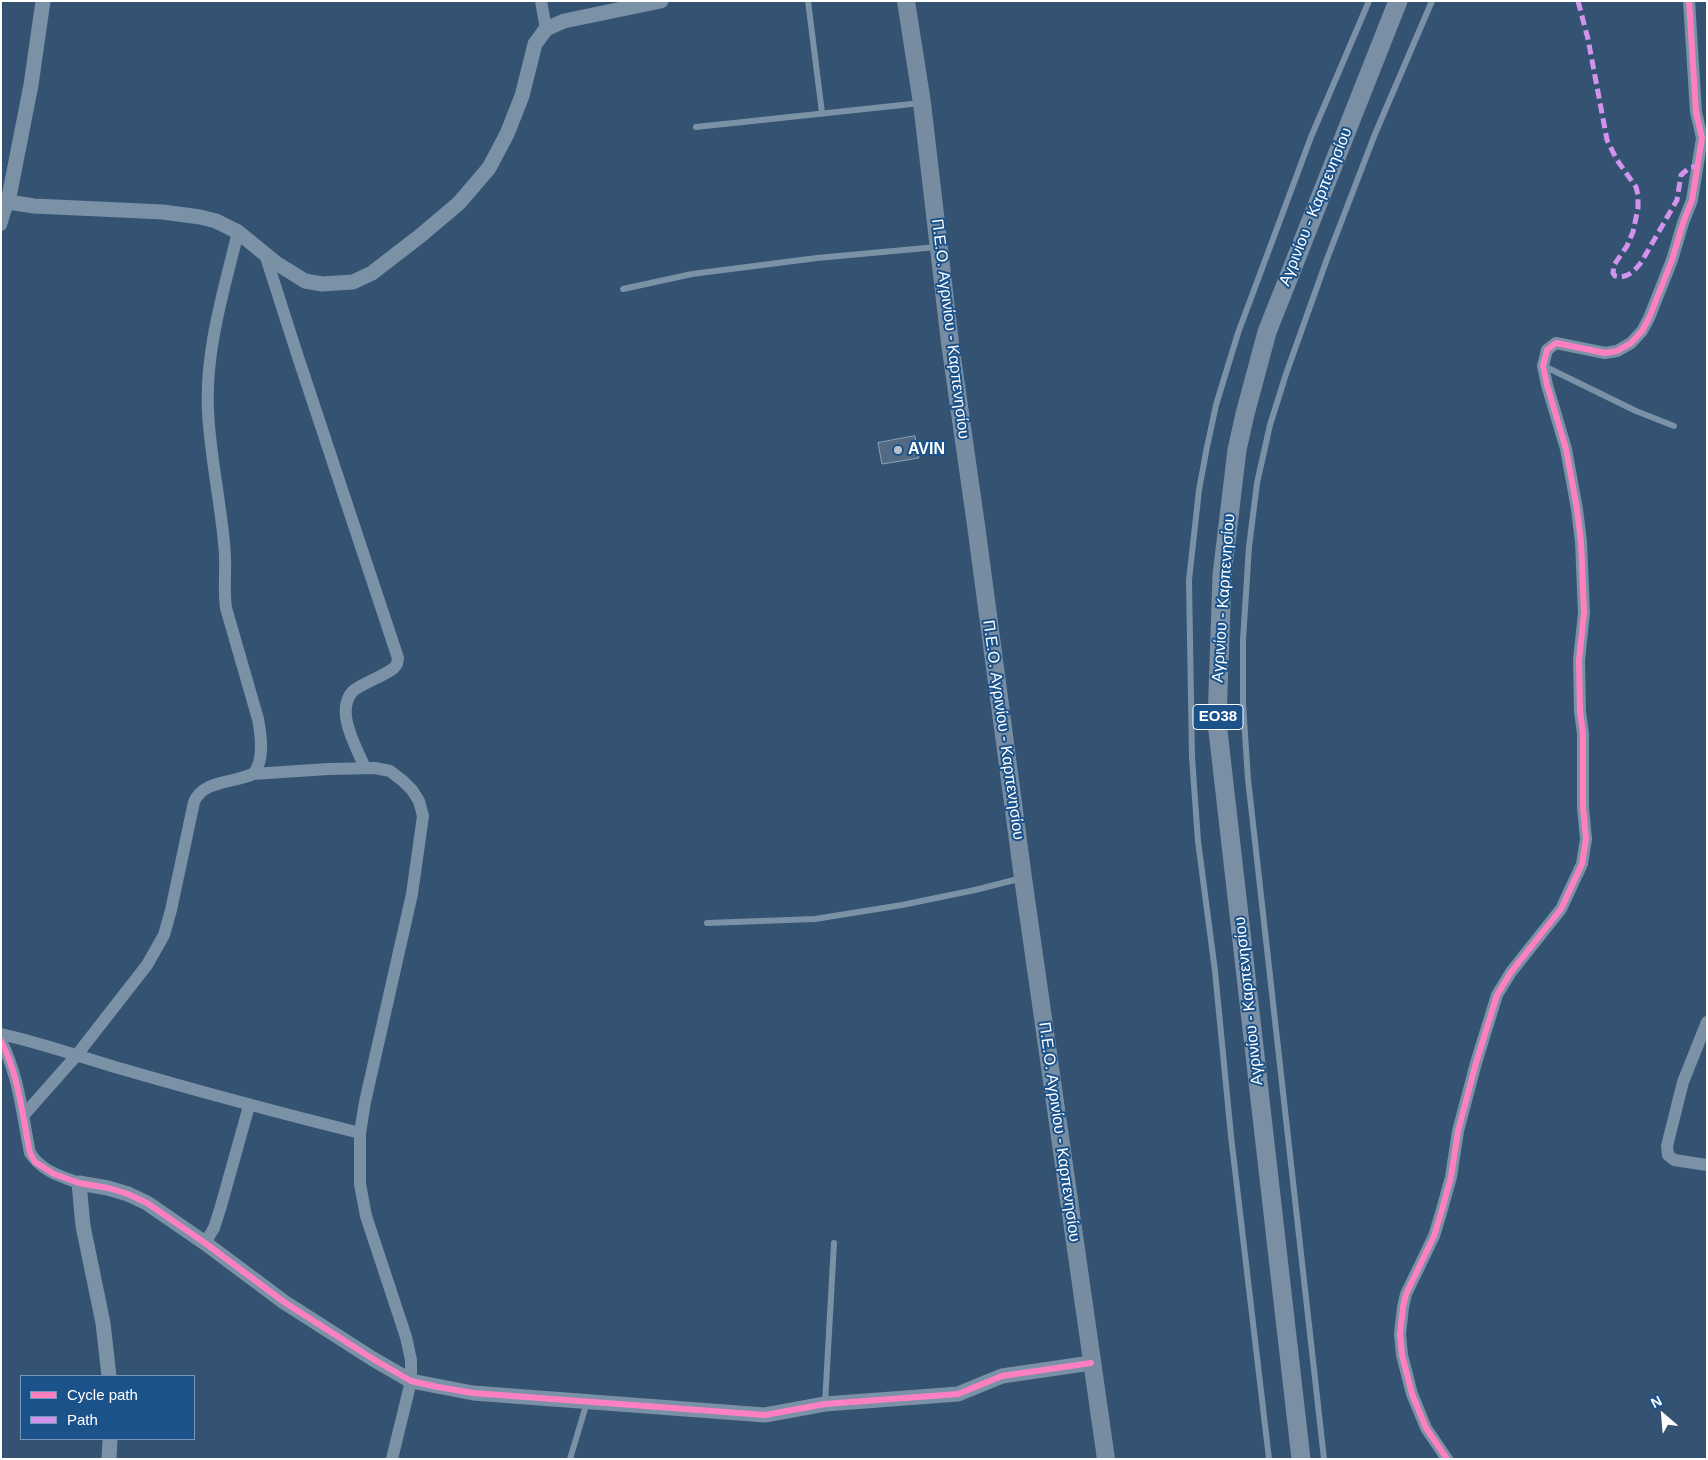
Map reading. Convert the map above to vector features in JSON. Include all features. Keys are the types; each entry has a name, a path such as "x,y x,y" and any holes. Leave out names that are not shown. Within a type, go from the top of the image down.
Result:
{"main road":[{"name":"Π.Ε.Ο. Αγρινίου - Καρπενησίου","path":"906,1 922,103 950,343 1023,878 1106,1459"},
{"name":"Αγρινίου - Καρπενησίου","path":"1301,1459 1218,722 1222,575 1237,450 1244,414 1267,332 1398,1"}],"street":[{"path":"1,226 23,130 44,1"},
{"path":"541,1 546,29"},
{"path":"5,202 34,206 163,212 200,217 216,221 238,232 285,270 305,281 322,284 353,282 367,276 409,245 459,203 482,177 496,157 507,134 522,96 535,44 546,29 564,21 661,1"},
{"path":"1447,1459 1426,1428 1412,1394 1402,1355 1400,1334 1403,1307 1406,1294 1434,1236 1451,1177 1458,1130 1497,995 1511,972 1561,909 1582,864 1586,839 1579,660 1584,614 1581,542 1566,449 1546,385 1543,366 1547,350 1556,343 1605,353 1626,347 1637,339 1654,306 1692,200 1702,138 1696,112 1689,1"},
{"path":"238,232 213,338 208,380 208,411 225,551 224,592 226,608 261,733 260,762 253,774"},
{"path":"265,254 398,658 394,668 354,691 349,699 346,709 346,724 365,768"},
{"path":"23,1116 76,1056 147,966 164,935 194,802 196,796 203,789 253,774 328,769 375,768 390,771 403,781 419,801 423,816 412,894 365,1102 360,1134 360,1184 366,1216 406,1338 412,1380 392,1459"},
{"path":"1707,1022 1683,1082 1667,1146 1668,1154 1674,1160 1707,1165"},
{"path":"1,1034 22,1038 76,1056 250,1106 360,1134"},
{"path":"1,1041 18,1085 30,1153 36,1162 54,1174 79,1183 128,1194 147,1203 205,1243 284,1302 373,1359 412,1380 473,1393 765,1415 825,1404 958,1394 1002,1376 1091,1364"},
{"path":"205,1243 214,1228 250,1106"},
{"path":"79,1183 83,1226 103,1323 109,1375"},
{"path":"109,1459 110,1440"}],"lane":[{"path":"808,1 822,114"},
{"path":"1269,1459 1231,1136 1215,971 1198,841 1192,757 1190,580 1199,490 1216,404 1238,333 1311,136 1369,1"},
{"path":"1324,1459 1248,779 1243,704 1243,640 1257,483 1270,425 1327,259 1375,134 1432,1"},
{"path":"696,126 922,103"},
{"path":"623,290 702,273 817,258 939,247"},
{"path":"1543,366 1636,411 1674,426"},
{"path":"707,924 814,919 902,905 1023,878"},
{"path":"825,1404 834,1243"},
{"path":"570,1459 587,1401"}],"building":[{"path":"915,436 919,458 882,464 878,443"}],"marked path":[{"path":"1578,1 1588,39 1607,140 1617,160 1636,187 1638,195 1638,208 1633,232 1627,246 1614,265 1613,273 1615,276 1623,277 1634,271 1640,264 1677,200 1681,175 1689,168 1697,166"}],"cycle path":[{"path":"1447,1459 1426,1428 1412,1394 1402,1355 1400,1334 1403,1307 1406,1294 1434,1236 1441,1213 1451,1177 1458,1131 1497,995 1511,972 1561,909 1582,864 1586,839 1583,807 1583,734 1580,711 1579,660 1584,613 1581,542 1566,449 1543,366 1547,350 1556,343 1605,353 1617,351 1631,343 1642,331 1649,318 1672,260 1692,200 1702,138 1696,112 1689,1"},
{"path":"1,1041 16,1082 30,1153 35,1162 54,1174 79,1183 128,1194 147,1203 205,1243 284,1302 411,1381 473,1393 765,1415 825,1404 958,1394 1002,1376 1091,1363"}],"place":[{"name":"AVIN","path":"898,450"}]}
